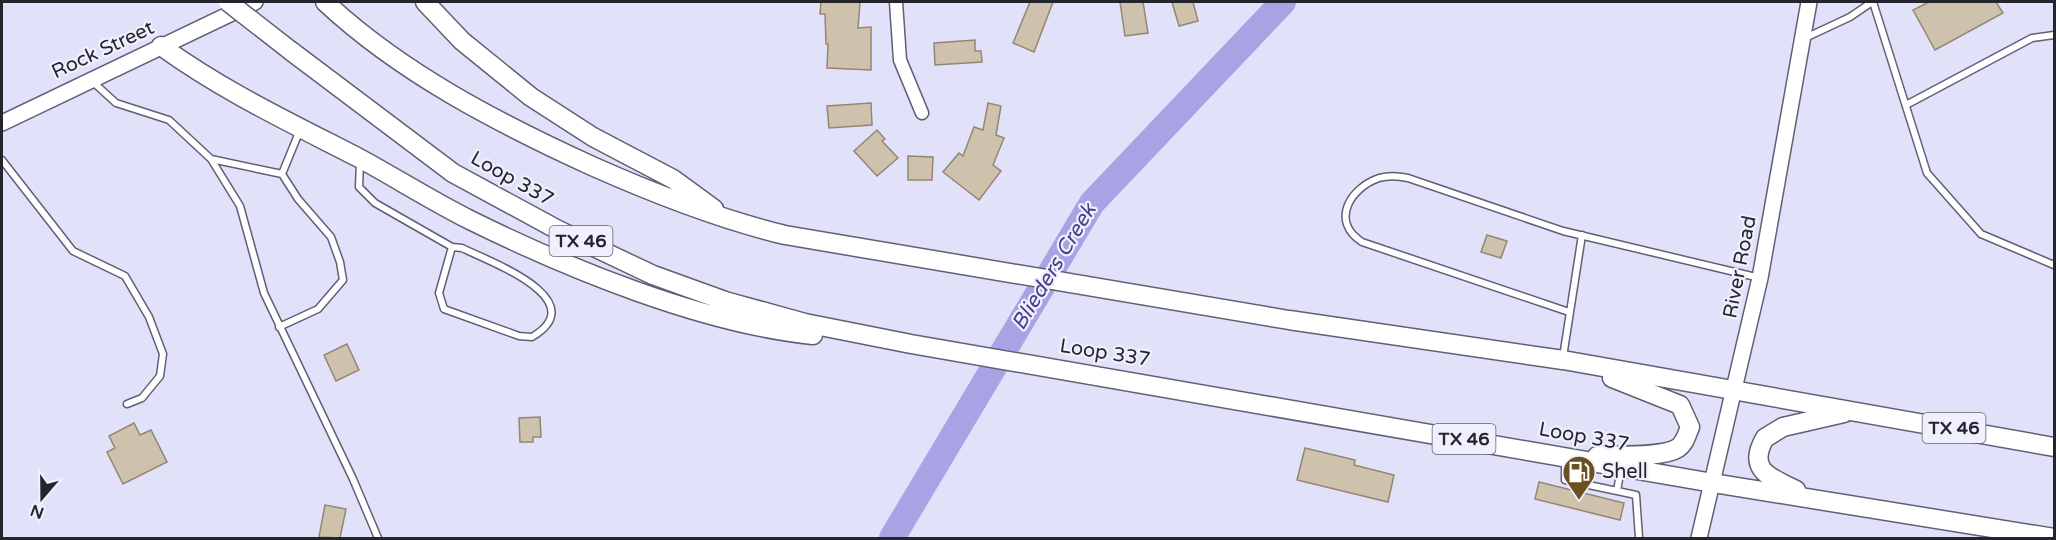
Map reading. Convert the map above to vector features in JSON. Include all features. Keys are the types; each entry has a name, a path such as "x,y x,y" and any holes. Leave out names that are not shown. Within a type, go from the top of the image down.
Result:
{"main road":[{"name":"Loop 337","path":"228,2 453,173 558,230 632,266 725,301 805,323 911,344 1713,483 2055,538"},
{"name":"TX 46","path":"325,2 341,17 427,78 511,127 652,192 732,222 785,235 1289,320 1563,360 2055,447"},
{"path":"425,2 462,41 531,97 593,137 673,179 732,222"},
{"path":"161,46 222,87 360,159 468,219 531,249 700,311 778,331 911,344"},
{"path":"1563,360 1680,405 1690,427 1686,438 1678,448 1663,453 1565,457"},
{"path":"1815,500 1769,478 1760,470 1758,457 1760,445 1773,430 1854,410"}],"street":[{"name":"Rock Street","path":"2,123 255,2"},
{"path":"896,2 900,60 922,113"},
{"name":"River Road","path":"1699,538 1761,278 1809,2"}],"lane":[{"path":"1803,39 1873,2 1928,173 1981,234 2055,265"},
{"path":"1906,105 2032,38 2055,35"},
{"path":"90,79 116,104 169,120 211,159 240,206 264,293 353,479 378,538"},
{"path":"282,174 301,129"},
{"path":"211,159 282,174 298,199 331,237 340,261 343,280 318,309 279,327"},
{"path":"360,159 359,187 375,203 452,247 462,248 532,282 548,302 552,314 550,323 532,337 519,336 444,309 439,293 452,247"},
{"path":"2,160 73,251 125,276 149,317 163,354 160,376 142,398 127,404"},
{"path":"1569,312 1362,242 1346,227 1345,216 1348,205 1364,187 1382,177 1408,177 1582,235 1761,278"},
{"path":"1563,360 1582,235"},
{"path":"1565,457 1565,480 1636,495 1639,538"},
{"path":"1617,491 1621,467"}],"building":[{"path":"821,2 860,2 858,28 871,27 871,70 827,68 828,44 826,44 825,14 820,14"},
{"path":"1030,2 1053,2 1034,52 1013,43"},
{"path":"1120,2 1143,2 1148,33 1125,36"},
{"path":"1172,2 1193,2 1198,21 1179,26"},
{"path":"1929,2 1996,2 2003,13 1935,50 1913,10"},
{"path":"975,40 975,51 981,51 982,62 935,65 934,43"},
{"path":"871,103 872,125 829,128 827,106"},
{"path":"988,103 1001,106 996,135 1004,138 993,165 1001,171 979,200 943,172 959,153 963,156 974,127 983,130"},
{"path":"877,130 885,139 882,141 898,158 877,176 854,151"},
{"path":"908,156 933,157 932,180 908,180"},
{"path":"1487,235 1507,241 1501,258 1481,252"},
{"path":"347,344 359,370 336,381 324,355"},
{"path":"540,417 541,437 533,437 533,442 520,442 519,418"},
{"path":"134,423 140,435 151,430 167,462 123,484 107,452 115,448 109,436"},
{"path":"1305,448 1355,460 1354,465 1394,475 1388,502 1297,480"},
{"name":"Shell","path":"1539,482 1624,503 1620,520 1535,499"},
{"path":"325,505 346,509 340,538 319,537"}],"waterway":[{"name":"Blieders Creek","path":"892,538 1092,203 1283,2"}],"place":[{"name":"Shell","path":"1579,501"}]}
